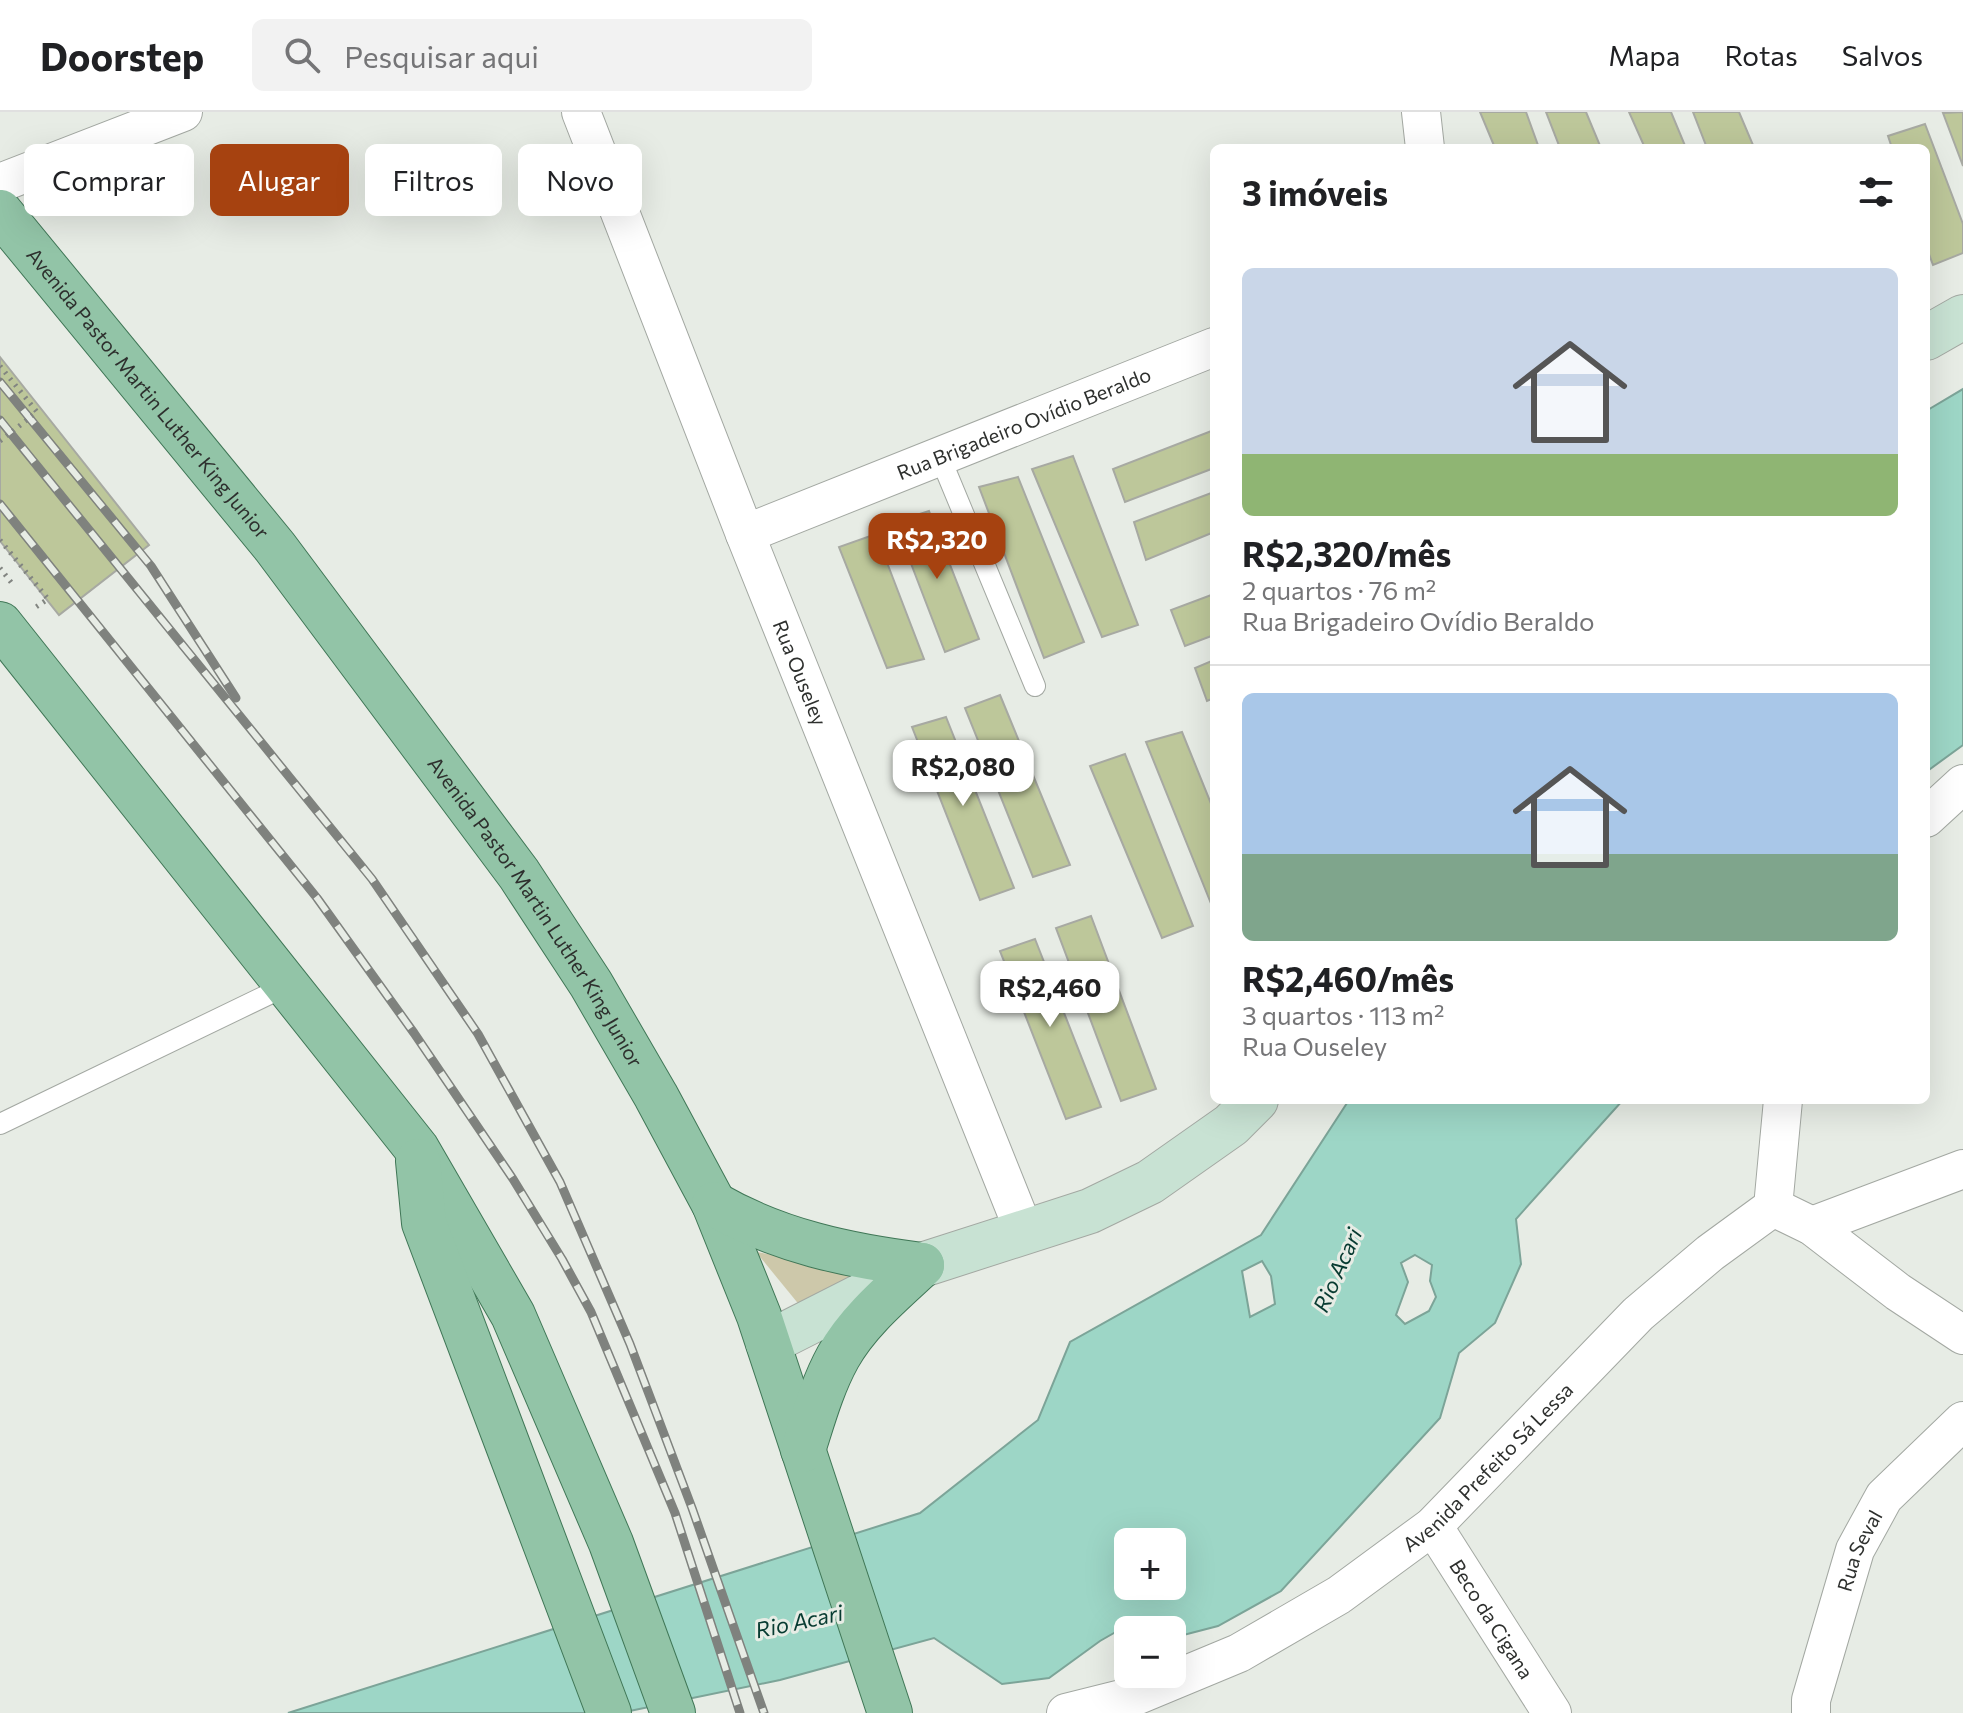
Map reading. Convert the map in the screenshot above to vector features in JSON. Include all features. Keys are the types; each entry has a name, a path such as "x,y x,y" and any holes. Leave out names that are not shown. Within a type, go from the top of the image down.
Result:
{"main road":[{"name":"Avenida Pastor Martin Luther King Junior","path":"0,212 275,547 519,874 591,984 714,1204 768,1343 889,1707"},
{"path":"14,623 286,986 417,1149 513,1315 611,1543 673,1713"},
{"path":"417,1149 424,1223 609,1713"},
{"path":"714,1204 749,1224 803,1243 922,1265"},
{"path":"809,1469 824,1388 839,1355 855,1333 922,1265"}],"street":[{"path":"0,183 183,112"},
{"name":"Rua Ouseley","path":"581,112 745,534 1024,1231"},
{"path":"1421,112 1425,144"},
{"path":"1930,336 1963,317"},
{"name":"Rua Brigadeiro Ovídio Beraldo","path":"745,534 1210,349"},
{"path":"1930,814 1963,784"},
{"path":"768,1343 922,1265 1090,1211 1150,1182 1231,1125 1252,1104"},
{"path":"1783,1104 1773,1207 1812,1226 1898,1292 1963,1335"},
{"path":"1812,1226 1963,1169"},
{"name":"Avenida Prefeito Sá Lessa","path":"1066,1713 1138,1695 1239,1653 1339,1595 1433,1526 1638,1314 1710,1253 1773,1207"},
{"name":"Rua Seval","path":"1811,1713 1811,1700 1855,1550 1884,1497 1963,1421"},
{"name":"Beco da Cigana","path":"1433,1526 1552,1713"}],"lane":[{"path":"940,457 1035,686"},
{"path":"0,1124 286,986"}],"path":[{"path":"0,366 37,412 0,441"},
{"path":"0,540 48,599 14,623 0,568"}],"shaded area":[{"path":"756,1252 873,1272 801,1307"}],"water":[{"path":"1963,389 1963,745 1930,769 1930,409"},
{"name":"Rio Acari","path":"1346,1104 1619,1104 1516,1219 1521,1264 1495,1323 1459,1353 1440,1418 1281,1591 1218,1626 1186,1634 1186,1616 1114,1616 1114,1633 1049,1678 1002,1684 934,1638 780,1680 620,1713 288,1713 920,1513 1038,1420 1070,1342 1261,1235","holes":["1415,1255 1432,1265 1430,1281 1436,1297 1429,1311 1405,1324 1396,1315 1408,1282 1401,1263","1262,1261 1271,1276 1275,1304 1250,1317 1242,1271"]}],"building":[{"path":"1480,112 1526,112 1538,144 1493,144"},
{"path":"1546,112 1586,112 1599,144 1558,144"},
{"path":"1629,112 1671,112 1684,144 1643,144"},
{"path":"1693,112 1739,112 1753,144 1705,144"},
{"path":"1963,112 1963,166 1943,113"},
{"path":"1925,124 1963,224 1963,253 1933,265 1930,257 1930,144 1891,144 1888,136"},
{"path":"0,357 149,545 59,615 0,541"},
{"path":"1210,432 1210,470 1125,502 1113,469"},
{"path":"1073,456 1138,625 1102,637 1032,469"},
{"path":"1018,477 1084,642 1044,658 979,487"},
{"path":"1210,494 1210,534 1146,560 1134,522"},
{"path":"929,511 979,639 945,652 895,522"},
{"path":"876,534 924,659 887,668 839,547"},
{"path":"1210,595 1210,637 1185,646 1171,610"},
{"path":"1210,662 1210,700 1207,701 1195,668"},
{"path":"1000,695 1070,865 1033,877 965,708"},
{"path":"946,717 1014,888 980,900 912,727"},
{"path":"1182,732 1210,801 1210,901 1146,742"},
{"path":"1125,754 1193,926 1162,938 1090,766"},
{"path":"1091,916 1156,1089 1121,1101 1056,928"},
{"path":"1035,939 1101,1107 1066,1119 1000,951"}],"railway":[{"path":"0,382 151,566 236,698"},
{"path":"0,420 372,879 478,1034 560,1182 630,1344 764,1713"},
{"path":"0,504 317,898 414,1033 513,1179 562,1259 591,1312 675,1513 740,1713"}]}
